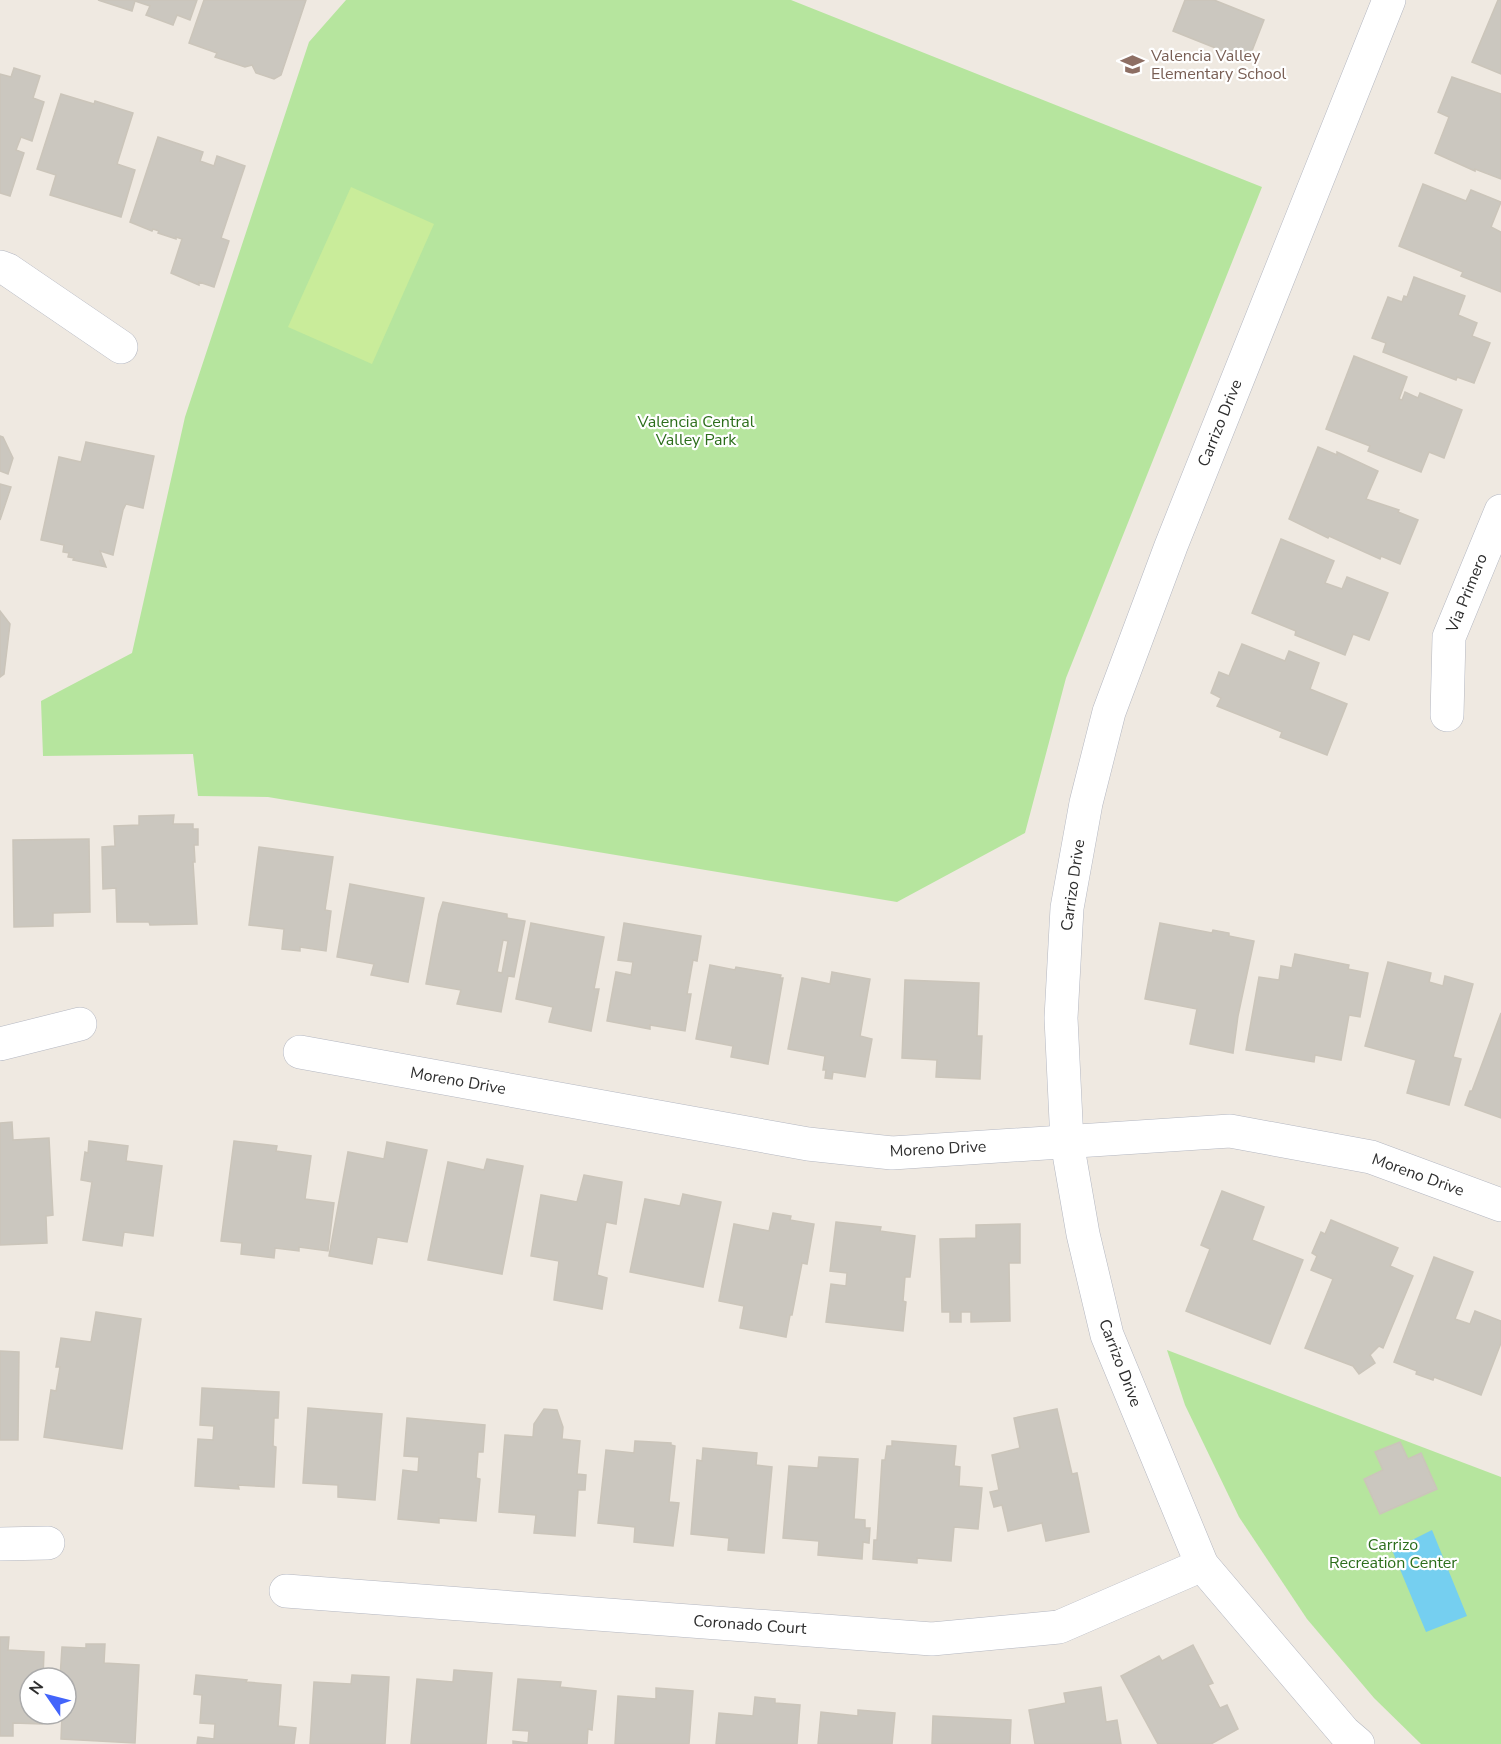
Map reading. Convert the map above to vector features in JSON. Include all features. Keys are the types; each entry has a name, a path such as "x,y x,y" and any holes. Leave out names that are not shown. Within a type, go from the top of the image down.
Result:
{"street":[{"name":"Carrizo Drive","path":"1358,1744 1344,1731 1202,1565 1107,1335 1083,1234 1068,1142 1061,1018 1067,908 1086,803 1109,712 1171,546 1389,0"},
{"path":"0,267 8,270 121,347"},
{"name":"Via Primero","path":"1447,715 1449,637 1501,511"},
{"path":"0,1044 80,1024"},
{"name":"Moreno Drive","path":"300,1052 808,1144 892,1153 1230,1131 1371,1157 1501,1205"},
{"path":"0,1544 48,1543"},
{"name":"Coronado Court","path":"286,1591 932,1639 1059,1627 1202,1565"}],"green space":[{"name":"Valencia Central Valley Park","path":"346,0 791,0 1262,187 1066,678 1025,833 897,902 268,797 198,796 193,754 43,756 41,701 132,653 185,417 309,42"},
{"path":"351,187 434,224 372,364 288,327"},
{"name":"Carrizo Recreation Center","path":"1167,1350 1501,1477 1501,1744 1421,1744 1374,1698 1307,1619 1239,1517 1185,1405"}],"water":[{"path":"1432,1530 1467,1616 1426,1632 1392,1550"}],"building":[{"path":"98,0 197,0 190,20 177,15 173,25 146,15 150,6 135,1 132,11"},
{"path":"204,0 306,0 281,75 274,79 256,73 252,65 245,67 215,57 217,53 189,43"},
{"path":"1185,0 1214,0 1264,20 1248,61 1173,31"},
{"path":"1498,0 1501,0 1501,74 1472,62"},
{"path":"14,68 40,76 33,98 44,102 32,141 21,137 16,150 24,153 10,196 0,193 0,74 11,77"},
{"path":"1452,77 1501,94 1501,179 1475,169 1475,171 1435,153 1449,117 1438,112"},
{"path":"61,94 94,104 95,101 133,113 117,164 135,170 121,217 50,195 56,175 37,169"},
{"path":"158,137 203,152 200,161 214,166 217,156 245,166 221,238 229,241 214,287 199,282 199,285 171,273 182,239 176,237 176,239 130,222"},
{"path":"1423,184 1466,201 1471,190 1501,202 1491,227 1501,232 1501,292 1461,276 1463,272 1399,246"},
{"path":"1414,277 1465,296 1458,315 1477,323 1472,336 1490,343 1474,383 1457,377 1456,380 1383,352 1386,343 1372,338 1388,297 1402,302 1404,296 1407,297"},
{"path":"1354,356 1407,377 1399,399 1402,400 1405,392 1418,398 1420,393 1462,410 1444,458 1429,452 1421,472 1368,451 1370,446 1326,429"},
{"path":"0,436 3,437 13,458 8,474 0,471"},
{"path":"86,442 154,456 143,508 126,504 113,555 100,551 106,567 73,560 74,558 68,557 69,553 63,552 64,545 41,540 59,457 81,462"},
{"path":"1318,447 1337,455 1337,452 1378,471 1366,499 1399,510 1398,512 1418,520 1400,564 1381,556 1380,559 1329,536 1328,538 1289,519"},
{"path":"0,484 11,487 0,520"},
{"path":"1281,539 1334,561 1325,583 1342,589 1347,577 1388,593 1369,640 1353,634 1345,655 1295,635 1296,631 1252,613"},
{"path":"0,611 10,624 4,674 0,677"},
{"path":"1242,644 1285,661 1289,651 1319,663 1310,689 1347,704 1327,755 1280,737 1282,732 1217,706 1221,698 1211,693 1219,672 1229,676"},
{"path":"174,815 173,824 193,824 193,829 198,829 198,845 194,845 195,862 193,862 197,924 150,925 149,922 117,922 116,888 103,889 102,847 115,846 114,826 139,825 139,816"},
{"path":"89,839 90,912 53,913 53,926 14,927 13,840"},
{"path":"259,847 333,857 325,910 331,911 326,951 300,947 300,951 282,949 284,929 249,925"},
{"path":"350,884 424,898 408,982 371,975 374,964 337,957"},
{"path":"443,902 507,914 507,918 525,921 514,977 508,976 501,1012 457,1004 461,990 426,984","holes":["503,940 508,941 502,973 497,972"]},
{"path":"531,923 604,937 594,989 599,989 591,1031 549,1022 553,1007 516,999"},
{"path":"624,923 701,936 697,961 693,960 687,994 691,994 685,1031 650,1025 650,1029 607,1021 616,972 631,975 633,962 618,960"},
{"path":"1160,923 1212,933 1213,930 1229,933 1229,936 1254,941 1238,1016 1233,1053 1190,1044 1197,1009 1145,999"},
{"path":"1295,954 1349,965 1348,969 1368,973 1360,1017 1349,1015 1341,1060 1315,1055 1314,1062 1246,1050 1259,977 1279,980 1281,966 1292,968"},
{"path":"1388,962 1431,973 1429,982 1443,986 1445,976 1473,984 1453,1057 1461,1059 1449,1105 1407,1093 1416,1060 1365,1046"},
{"path":"710,965 781,975 780,978 783,978 768,1064 731,1057 733,1046 696,1039"},
{"path":"832,972 870,979 860,1036 872,1039 865,1077 833,1072 832,1079 825,1078 826,1070 823,1070 825,1056 788,1049 802,978 830,984"},
{"path":"905,980 979,983 977,1036 982,1036 980,1079 936,1077 937,1060 902,1058"},
{"path":"1501,1013 1501,1118 1465,1105"},
{"path":"12,1122 13,1140 49,1138 53,1215 46,1216 47,1243 0,1245 0,1123"},
{"path":"89,1141 128,1146 126,1161 162,1166 153,1236 124,1232 122,1246 83,1240 92,1182 81,1180"},
{"path":"234,1141 277,1146 276,1151 311,1156 305,1199 334,1203 328,1251 299,1247 299,1251 275,1248 274,1258 241,1254 242,1243 221,1241"},
{"path":"387,1142 427,1150 407,1242 377,1237 372,1264 329,1256 348,1152 384,1159"},
{"path":"487,1159 523,1166 502,1274 428,1260 448,1162 484,1170"},
{"path":"584,1175 622,1182 616,1224 606,1222 597,1275 607,1278 602,1309 554,1300 559,1261 531,1256 541,1195 577,1202"},
{"path":"1222,1191 1264,1207 1252,1240 1303,1260 1270,1344 1186,1311 1210,1249 1201,1245"},
{"path":"683,1194 721,1202 703,1287 630,1272 645,1199 680,1206"},
{"path":"773,1213 791,1216 790,1220 814,1224 807,1264 802,1263 786,1337 740,1328 744,1306 719,1301 734,1224 769,1231"},
{"path":"1331,1220 1398,1248 1390,1266 1413,1276 1383,1348 1379,1346 1370,1355 1375,1363 1359,1374 1353,1366 1305,1348 1333,1279 1311,1270 1317,1256 1312,1253 1321,1232 1325,1234"},
{"path":"836,1222 881,1227 880,1231 915,1236 910,1277 905,1277 903,1301 906,1302 903,1331 826,1322 831,1284 846,1286 847,1273 830,1271"},
{"path":"1020,1224 1020,1263 1009,1263 1010,1321 971,1322 971,1312 961,1312 961,1322 950,1322 950,1312 942,1312 940,1239 976,1238 976,1225"},
{"path":"1434,1257 1473,1272 1455,1319 1470,1324 1475,1311 1501,1321 1501,1343 1481,1395 1434,1377 1433,1380 1416,1374 1417,1371 1394,1362"},
{"path":"96,1312 141,1319 122,1449 44,1437 51,1390 56,1391 60,1367 56,1367 61,1338 91,1342"},
{"path":"0,1351 19,1352 18,1440 0,1440"},
{"path":"202,1388 279,1392 278,1418 274,1418 273,1446 276,1447 274,1487 238,1485 239,1489 195,1486 198,1439 213,1440 214,1426 200,1425"},
{"path":"308,1408 382,1414 375,1500 338,1497 338,1485 303,1483"},
{"path":"544,1409 557,1410 563,1427 562,1439 580,1441 577,1474 586,1475 585,1490 578,1490 575,1536 534,1533 536,1515 499,1512 505,1435 533,1437 534,1424"},
{"path":"1057,1409 1072,1474 1077,1473 1089,1532 1046,1541 1042,1523 1008,1531 1002,1505 994,1507 990,1492 999,1490 992,1455 1020,1448 1014,1418"},
{"path":"407,1418 485,1425 483,1452 478,1452 476,1478 480,1479 476,1521 439,1518 439,1523 398,1519 403,1470 418,1472 419,1457 404,1456"},
{"path":"635,1441 671,1443 675,1446 669,1502 679,1503 673,1546 634,1542 635,1527 598,1523 606,1450 634,1453"},
{"path":"892,1441 956,1446 954,1466 960,1467 959,1486 982,1488 978,1529 954,1527 951,1561 917,1558 917,1563 873,1559 874,1540 877,1540 882,1460 885,1460 887,1446 892,1446"},
{"path":"1400,1442 1408,1459 1421,1453 1437,1489 1380,1514 1364,1479 1383,1470 1375,1452"},
{"path":"703,1448 757,1453 756,1465 772,1467 764,1553 728,1550 729,1538 691,1534 697,1460 702,1461"},
{"path":"819,1457 858,1459 854,1519 865,1520 865,1528 870,1528 869,1543 863,1542 862,1559 818,1555 819,1541 783,1538 789,1466 818,1468"},
{"path":"0,1637 9,1637 8,1650 44,1652 43,1666 18,1666 18,1723 13,1723 13,1736 0,1736"},
{"path":"86,1644 105,1644 104,1663 139,1665 135,1743 61,1739 62,1726 78,1726 78,1666 61,1666 62,1647 86,1648"},
{"path":"1193,1645 1213,1683 1208,1685 1220,1708 1227,1705 1238,1729 1211,1744 1158,1744 1121,1676 1159,1656 1162,1661"},
{"path":"454,1670 492,1673 486,1744 411,1744 417,1679 453,1682"},
{"path":"196,1675 281,1685 278,1726 296,1728 294,1744 197,1744 198,1737 214,1739 215,1724 200,1723 202,1695 194,1694"},
{"path":"352,1675 389,1677 385,1744 310,1744 314,1682 351,1684"},
{"path":"518,1679 561,1682 560,1687 596,1691 592,1730 588,1729 587,1744 513,1744 513,1741 528,1743 529,1731 513,1730"},
{"path":"1101,1687 1106,1722 1117,1720 1121,1744 1035,1744 1029,1710 1066,1703 1064,1693"},
{"path":"656,1688 693,1691 689,1744 615,1744 618,1696 656,1699"},
{"path":"755,1697 775,1699 775,1703 800,1705 797,1744 716,1744 719,1713 753,1716"},
{"path":"858,1710 895,1713 892,1744 818,1744 821,1712 858,1716"},
{"path":"933,1716 1011,1720 1010,1744 932,1744"}],"place":[{"name":"Valencia Valley Elementary School","path":"1133,65"}]}
